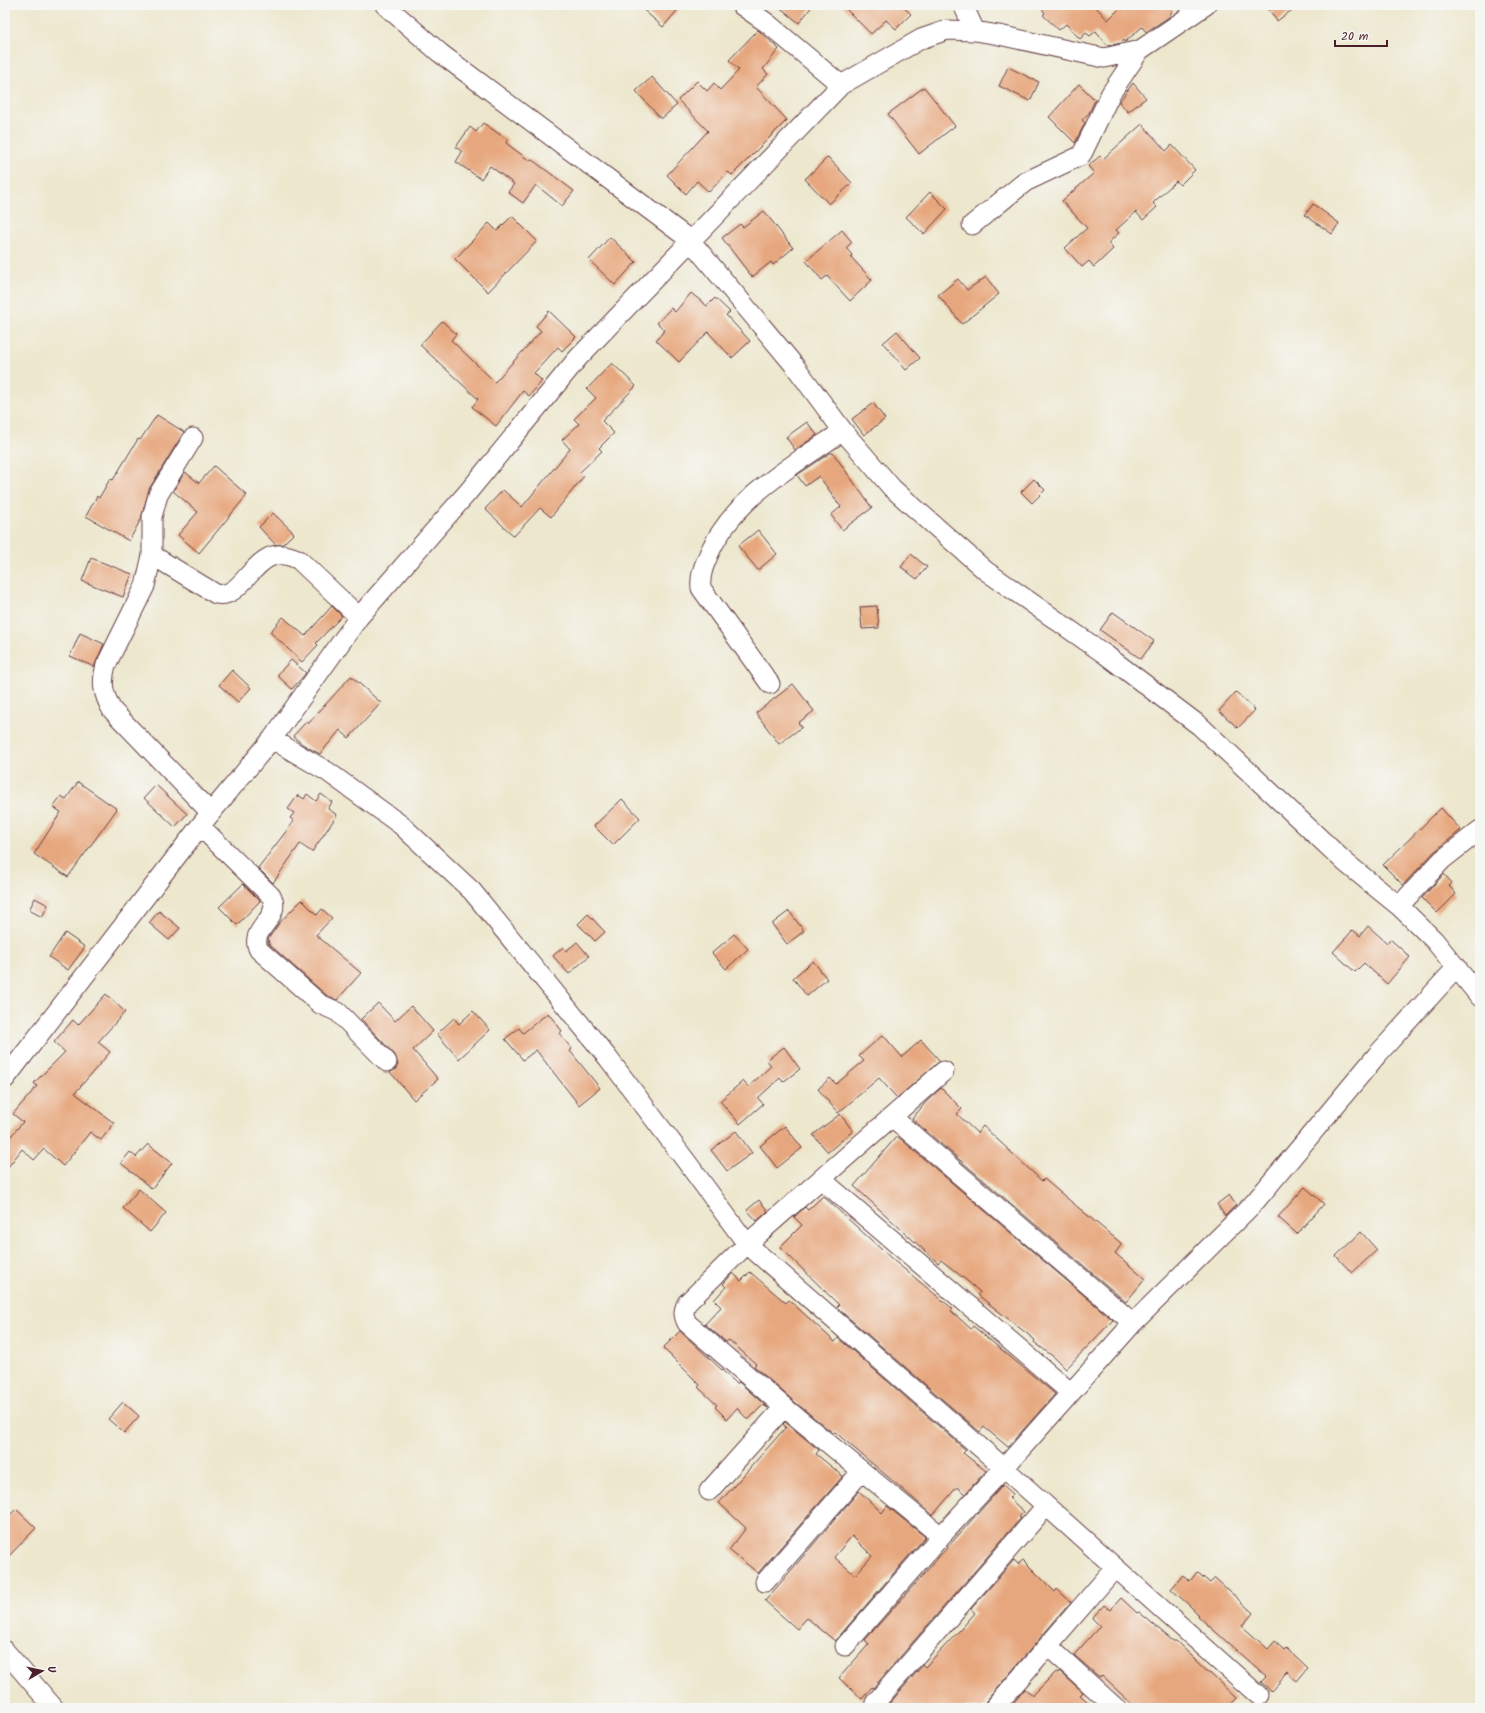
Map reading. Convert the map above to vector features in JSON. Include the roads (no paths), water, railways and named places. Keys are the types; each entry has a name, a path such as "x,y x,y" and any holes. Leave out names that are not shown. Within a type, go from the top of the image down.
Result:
{"street":[{"path":"385,5 440,53 690,240 794,365 843,431 892,488 986,571 1106,655 1200,726 1346,863 1399,906 1434,940 1480,997"},
{"path":"741,5 767,23 841,85"},
{"path":"963,5 975,31"},
{"path":"972,224 1025,182 1080,156 1110,93 1140,50 1206,5"},
{"path":"5,1079 206,819 272,739 359,617 468,492 578,358 690,240 841,85 921,39 947,30 975,31 1096,57 1113,56 1140,50"},
{"path":"770,684 701,588 700,580 703,569 709,553 722,531 741,508 795,464 843,431"},
{"path":"193,438 158,495 152,517 152,555 145,586 106,665 103,677 103,688 106,700 112,710 271,896 275,908 272,916 258,933 256,939 259,950 320,1004 338,1012 387,1062"},
{"path":"152,555 216,594 222,595 232,591 264,560 279,554 291,555 299,560 359,617"},
{"path":"272,739 328,772 401,825 472,891 608,1058 747,1244 1004,1468 1258,1695"},
{"path":"1399,906 1442,860 1480,830"},
{"path":"845,1646 941,1536 1004,1468 1070,1392 1133,1323 1254,1203 1373,1061 1457,967"},
{"path":"941,1536 784,1407 687,1323 683,1316 687,1303 747,1244 944,1071"},
{"path":"892,1117 1133,1323"},
{"path":"821,1179 1070,1392"},
{"path":"709,1491 784,1407"},
{"path":"765,1582 862,1472"},
{"path":"875,1703 1046,1506"},
{"path":"994,1708 1115,1568"},
{"path":"1048,1646 1116,1708"},
{"path":"5,1651 54,1708"}]}
